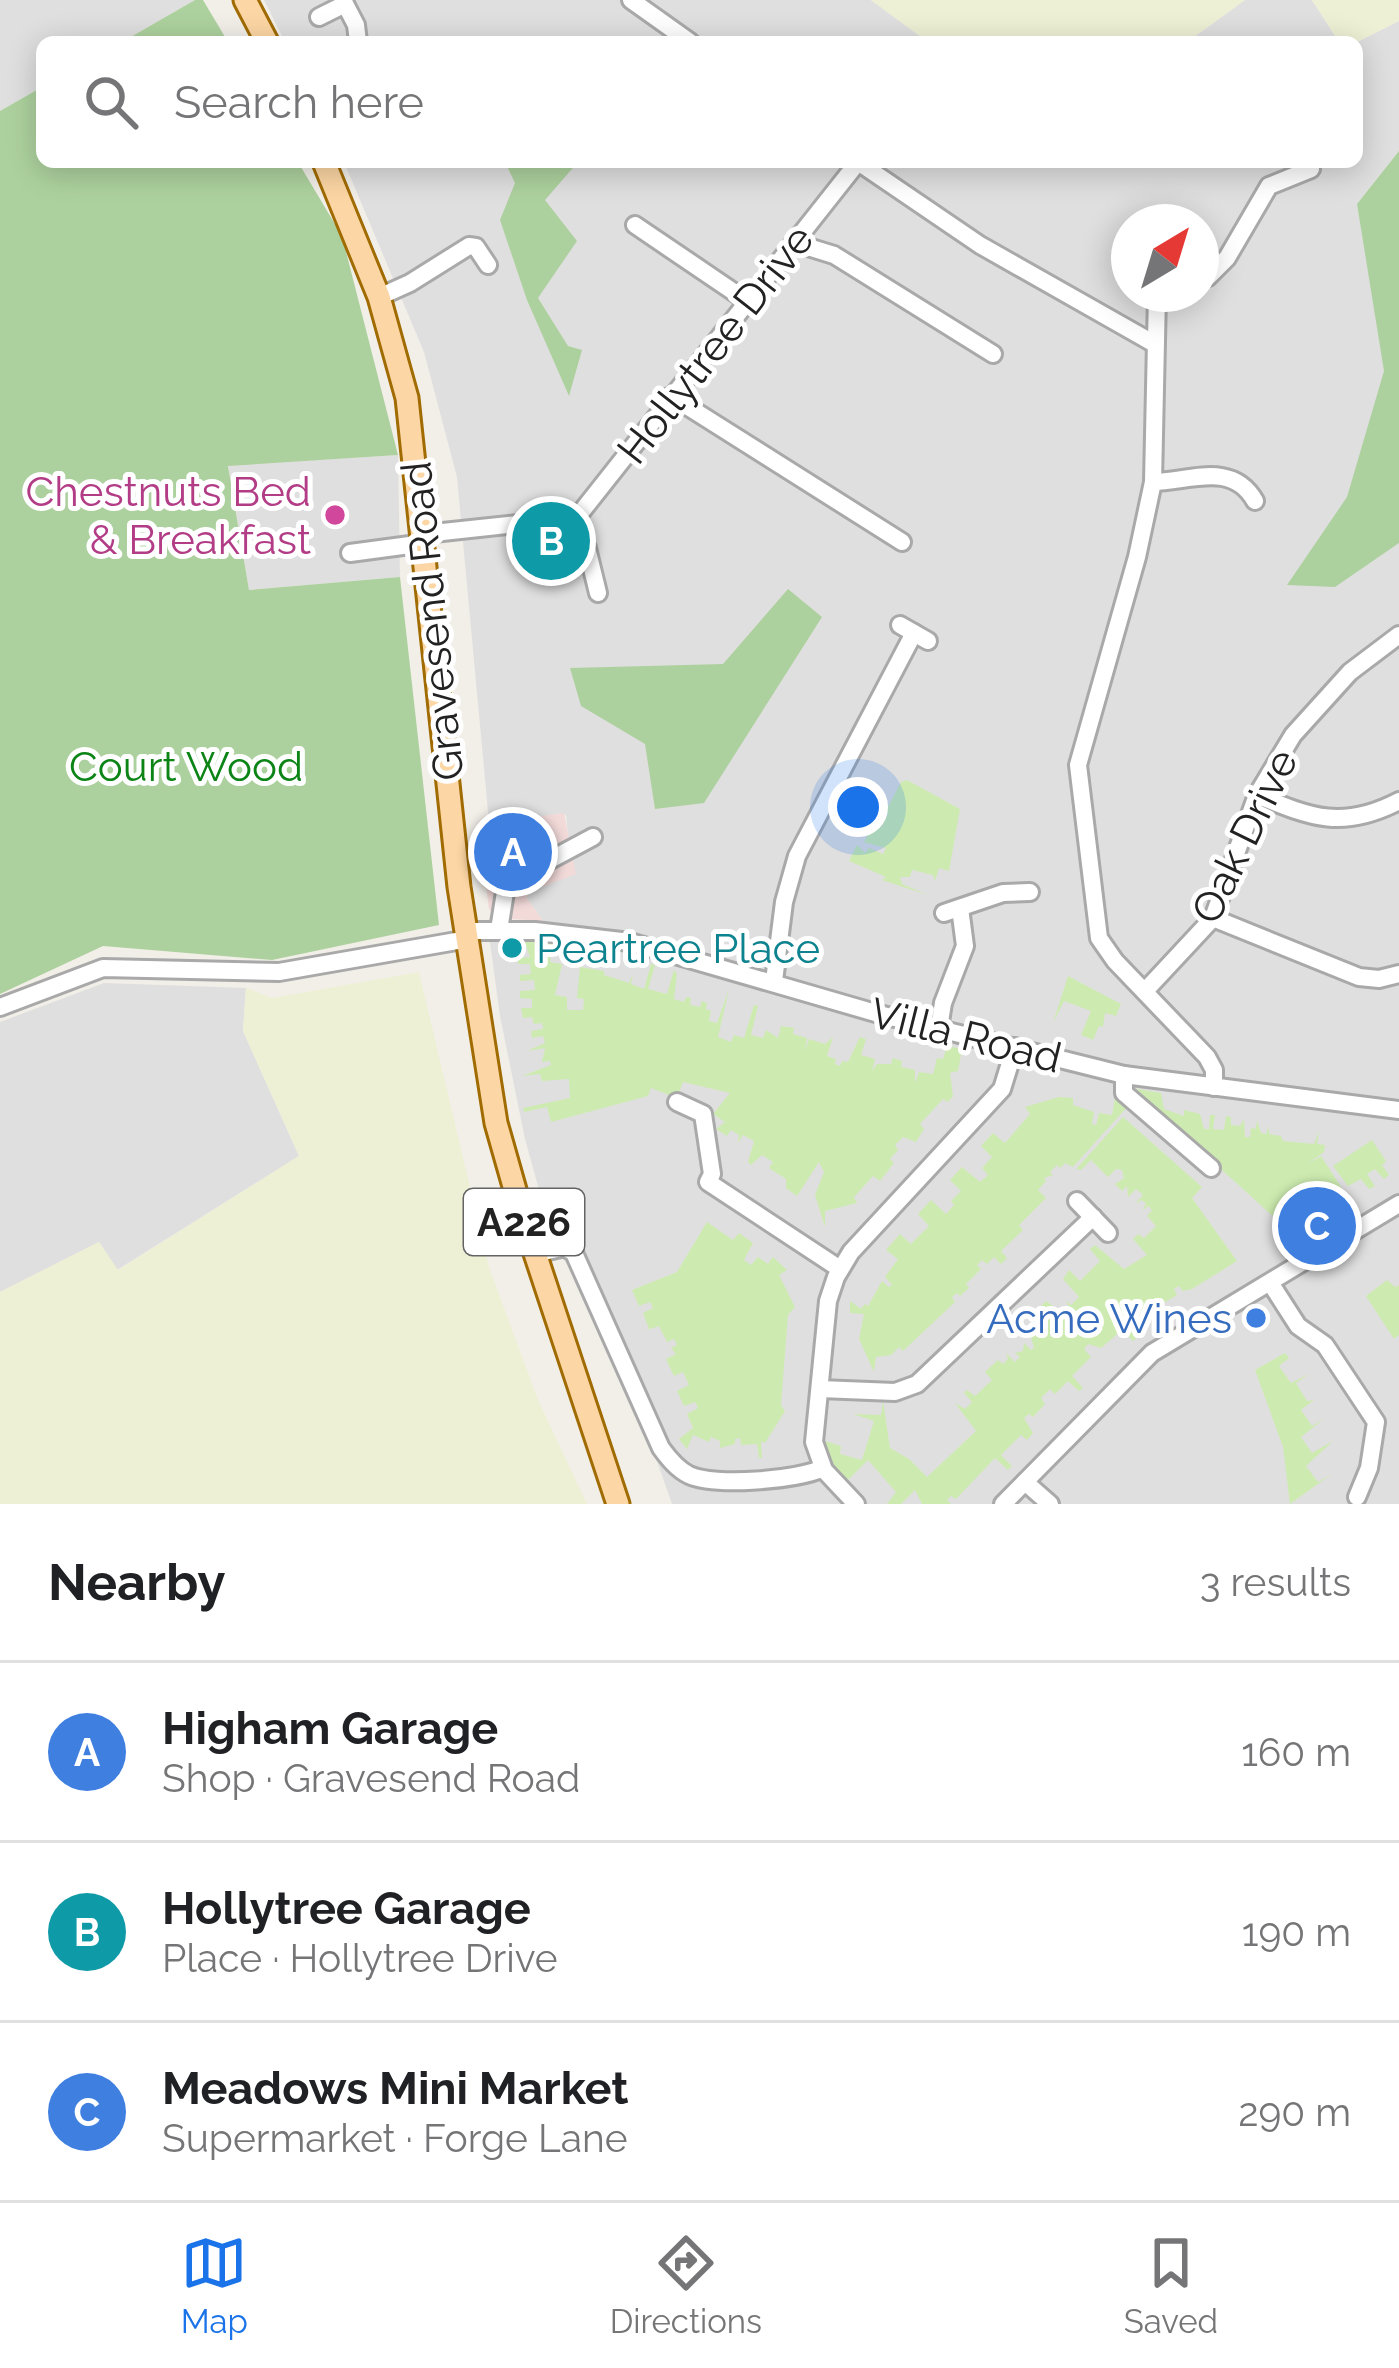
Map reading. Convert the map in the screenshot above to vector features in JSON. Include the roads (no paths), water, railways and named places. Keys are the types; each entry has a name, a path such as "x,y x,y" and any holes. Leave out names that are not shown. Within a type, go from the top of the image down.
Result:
{"main road":[{"path":"244,0 264,36"},
{"name":"Gravesend Road","path":"326,168 380,298 407,398 459,887 496,1123 618,1504"}],"street":[{"path":"631,0 682,36"},
{"path":"319,17 344,2 357,36"},
{"name":"Hollytree Drive","path":"572,517 590,503 853,168"},
{"path":"867,168 980,245 1153,343"},
{"path":"1219,265 1269,186 1311,169"},
{"path":"635,226 747,301"},
{"path":"795,243 834,254 993,354"},
{"path":"380,298 469,245 488,265"},
{"path":"1156,312 1153,482 1078,765 1087,788 1097,932 1112,958 1207,1057 1214,1070 1214,1087"},
{"path":"671,396 902,542"},
{"path":"1153,482 1219,476 1248,489 1255,501"},
{"path":"350,553 572,517 587,548 598,592"},
{"path":"774,981 784,902 797,856 914,633"},
{"name":"Oak Drive","path":"1144,991 1213,917 1257,795 1310,713 1359,664 1399,635"},
{"path":"1257,795 1308,815 1333,819 1366,816 1399,801"},
{"path":"499,931 508,873 535,868 593,837"},
{"path":"939,1028 943,1003 965,946 952,910 1003,893 1030,892"},
{"path":"1213,917 1356,976 1379,979 1399,974"},
{"name":"Villa Road","path":"0,1007 104,968 279,972 499,931 630,942 1124,1075 1399,1110"},
{"path":"856,1504 823,1468 814,1442 828,1301 840,1268 1002,1089 1015,1047"},
{"path":"1124,1075 1124,1092 1211,1168"},
{"path":"677,1102 703,1114 712,1174 708,1182 840,1268"},
{"path":"1077,1201 1108,1233"},
{"path":"1003,1504 1152,1353 1399,1204"},
{"path":"820,1389 895,1392 920,1382 1093,1217"},
{"path":"535,1254 565,1247 575,1254 658,1443 677,1467 708,1480 801,1476 823,1468"},
{"path":"1270,1284 1293,1320 1325,1345 1376,1422 1375,1469 1357,1497"},
{"path":"1025,1482 1050,1504"}],"place":[{"name":"Chestnuts Bed & Breakfast","path":"335,515"},
{"name":"Hollytree Garage","path":"551,541"},
{"name":"Higham Garage","path":"513,852"},
{"name":"Peartree Place","path":"512,948"},
{"name":"Meadows Mini Market","path":"1317,1226"},
{"name":"Acme Wines","path":"1256,1318"}],"park label":[{"name":"Court Wood","path":"186,766"}]}
